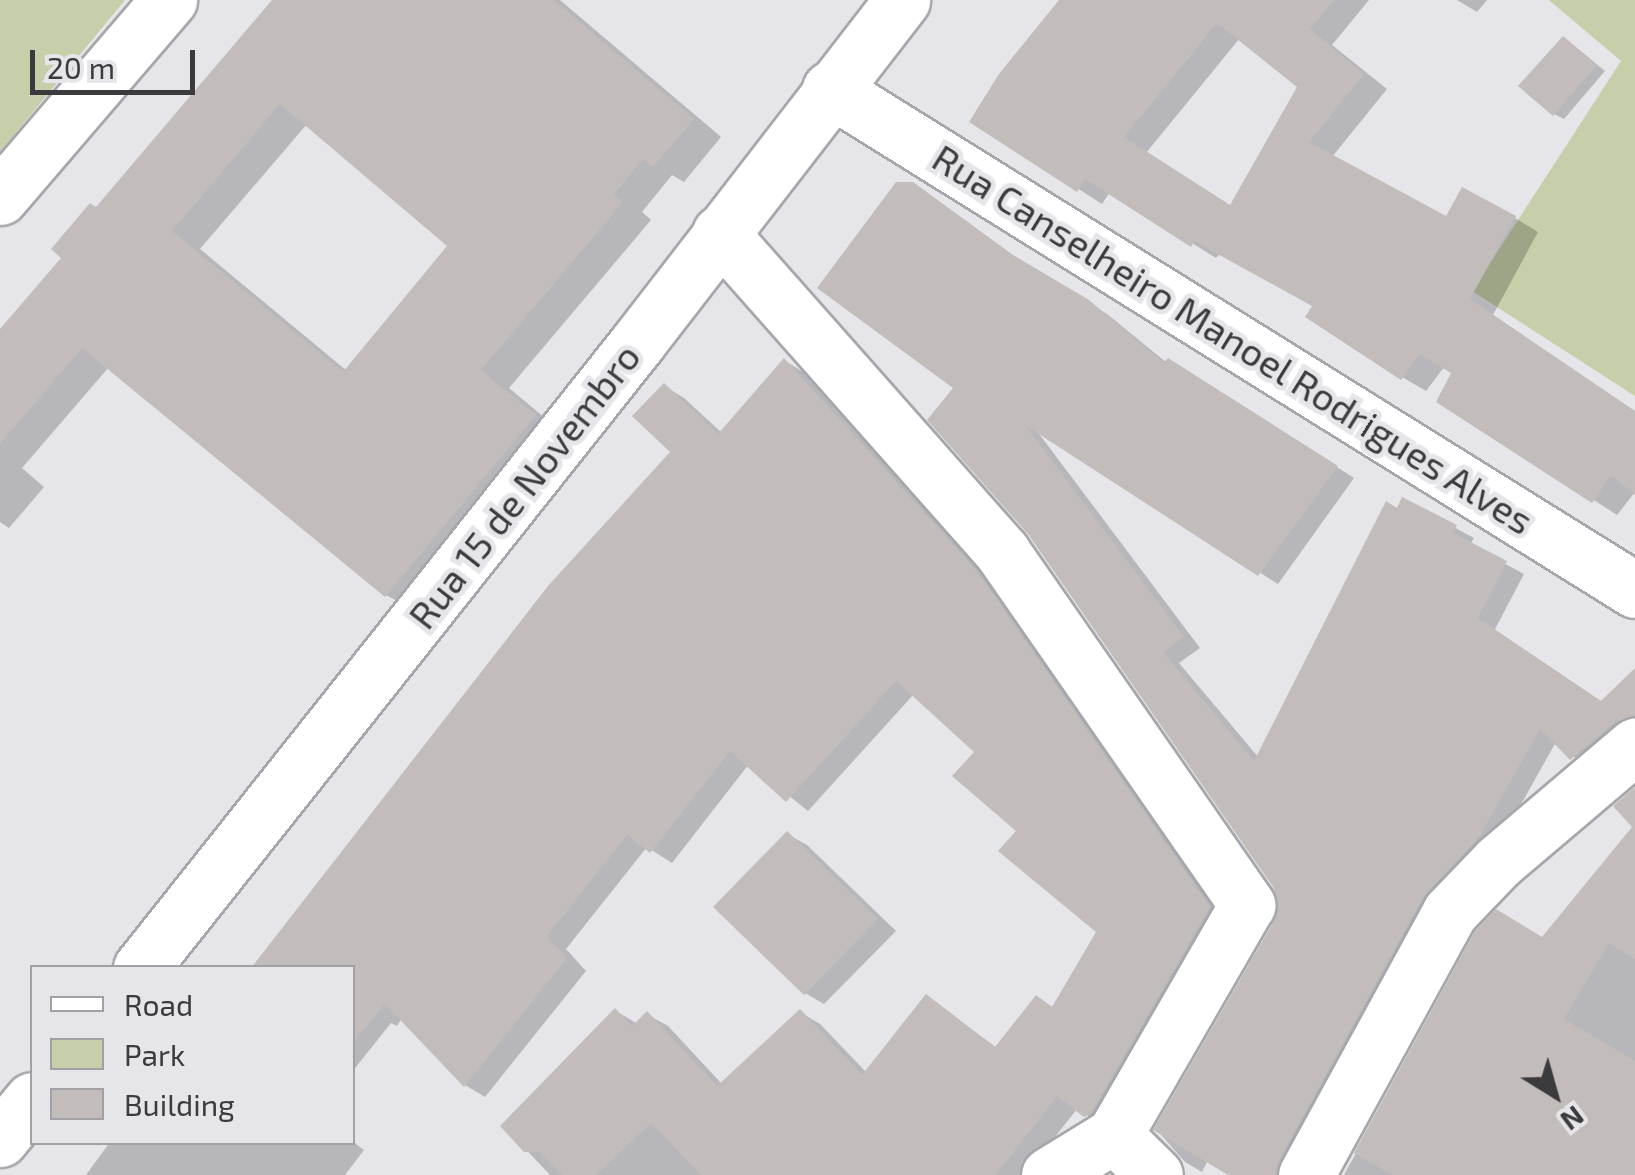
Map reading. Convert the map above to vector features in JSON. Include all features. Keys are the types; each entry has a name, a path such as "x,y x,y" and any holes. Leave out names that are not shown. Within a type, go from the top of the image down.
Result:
{"main road":[{"path":"0,196 170,0"},
{"name":"Rua 15 de Novembro","path":"143,965 902,0"},
{"name":"Rua Canselheiro Manoel Rodrigues Alves","path":"830,89 1635,590"},
{"path":"720,233 1002,552 1246,905 1114,1135 1049,1175"},
{"path":"1306,1175 1450,912 1498,862 1635,746"},
{"path":"0,1139 30,1102"},
{"path":"1114,1135 1156,1175"}],"green space":[{"path":"0,0 125,0 0,152"},
{"path":"1549,0 1635,0 1635,396 1472,291 1621,61"}],"building":[{"path":"272,0 554,0 694,119 653,167 643,159 614,194 623,202 481,370 536,415 385,597 82,348 0,444 0,329 61,258 51,249 90,203 96,207","holes":["280,104 447,246 343,372 172,231"]},
{"path":"1059,0 1334,0 1310,29 1364,74 1309,142 1446,216 1462,187 1516,216 1470,299 1635,411 1635,495 1611,475 1592,503 1436,402 1451,373 1420,354 1401,380 1305,317 1312,306 1194,241 1191,247 1085,179 1077,192 969,122 999,74","holes":["1217,23 1297,87 1230,205 1124,137"]},
{"path":"1563,36 1597,65 1553,116 1518,86"},
{"path":"896,182 913,182 1013,255 1089,300 1164,363 1168,358 1338,466 1258,576 1025,425 1184,637 1163,652 1254,761 1386,501 1397,508 1402,497 1457,525 1453,533 1507,561 1478,618 1601,701 1635,668 1635,716 1615,722 1570,760 1540,729 1479,837 1423,897 1279,1160 1275,1175 1228,1175 1153,1130 1274,921 1278,905 1273,887 1028,534 927,420 953,388 817,288"},
{"path":"784,358 977,571 1210,907 1091,1113 1084,1117 1057,1096 996,1175 701,1175 651,1123 596,1175 562,1175 539,1152 524,1152 500,1126 615,1008 632,1026 647,1011 717,1086 800,1009 862,1075 926,994 995,1047 1036,995 1052,1007 1096,932 998,851 1016,831 952,776 974,752 896,681 786,802 730,751 650,853 627,835 547,936 567,958 464,1087 385,1004 355,1040 355,965 253,965 548,586 670,452 632,416 664,383 718,434"},
{"path":"1635,787 1635,959 1609,943 1564,1019 1635,1061 1635,1175 1392,1175 1354,1153 1475,931 1496,909 1542,937 1632,827 1613,806"},
{"path":"787,831 878,919 804,995 713,907"}]}
